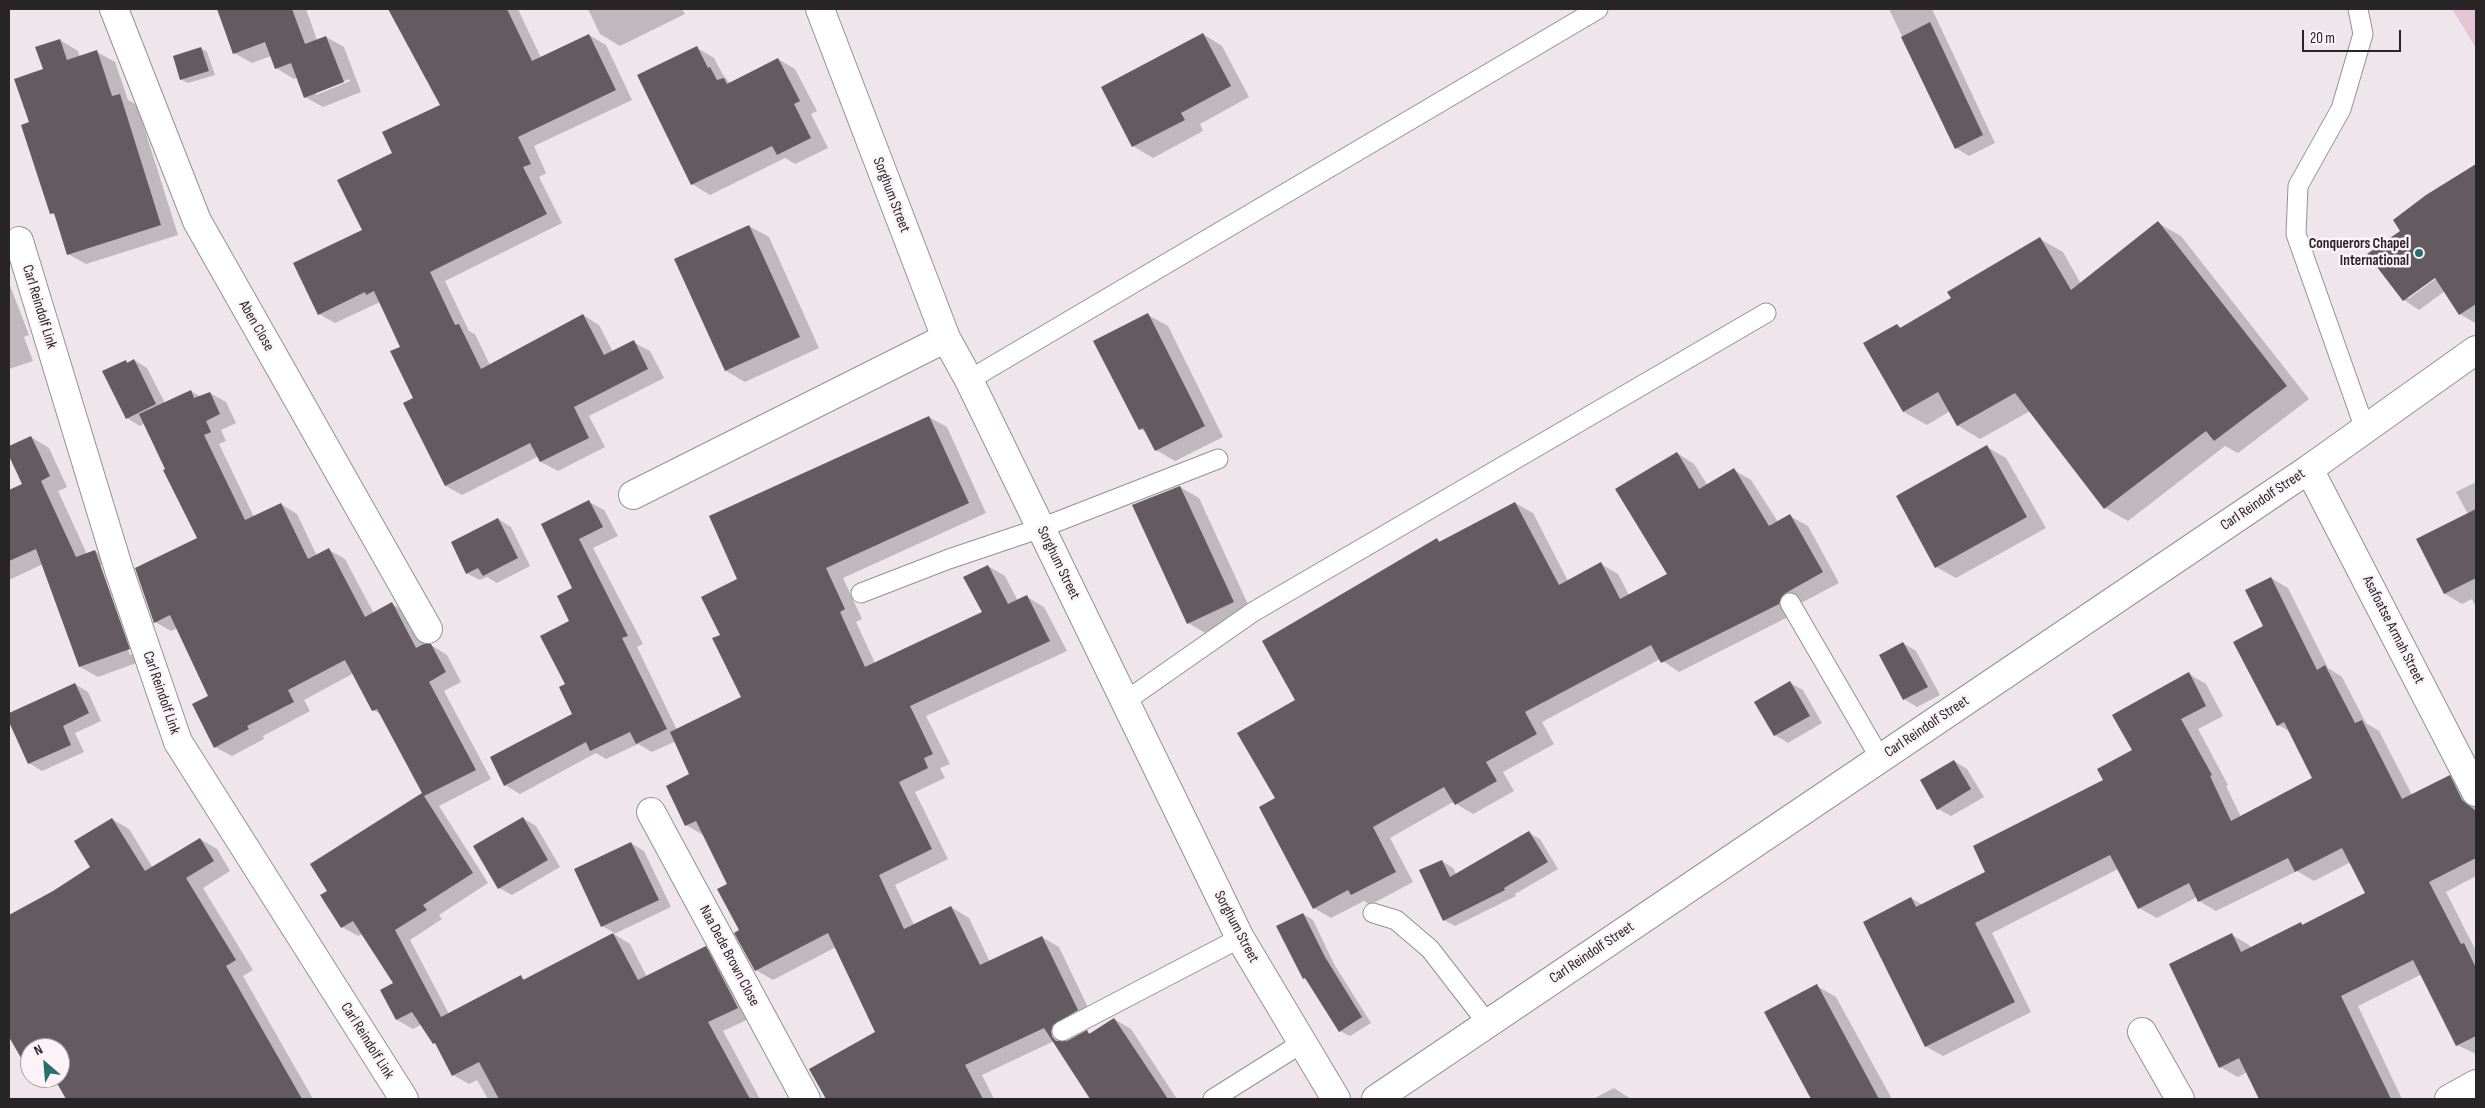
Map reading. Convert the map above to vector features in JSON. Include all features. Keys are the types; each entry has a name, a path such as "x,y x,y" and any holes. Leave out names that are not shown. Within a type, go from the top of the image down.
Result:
{"street":[{"name":"Aben Close","path":"114,9 197,221 428,629"},
{"name":"Sorghum Street","path":"820,9 946,338 969,380 1240,938 1336,1099"},
{"name":"Carl Reindolf Link","path":"19,241 118,570 178,742 404,1099"},
{"path":"633,495 946,338"},
{"name":"Carl Reindolf Street","path":"1376,1099 2309,469 2476,350"},
{"name":"Asafoatse Armah Street","path":"2309,469 2476,792"},
{"name":"Naa Dede Brown Close","path":"651,812 806,1099"},
{"path":"2142,1032 2180,1099"},
{"path":"2450,1099 2476,1084"}],"lane":[{"path":"969,380 1598,9"},
{"path":"2358,9 2363,34 2341,109 2298,186 2296,234 2365,429"},
{"path":"1124,702 1253,612 1766,313"},
{"path":"861,593 950,559 1040,528 1218,459"},
{"path":"1790,603 1880,758"},
{"path":"1373,913 1396,920 1430,949 1488,1024"},
{"path":"1062,1031 1240,938"},
{"path":"1213,1099 1302,1043"}],"shaded area":[{"path":"2452,9 2476,9 2476,48"}],"building":[{"path":"217,9 292,9 305,44 326,36 344,82 304,98 291,63 275,69 265,42 233,54"},
{"path":"388,9 507,9 532,61 589,34 616,90 518,137 531,164 523,167 547,214 430,272 455,325 459,324 481,369 583,314 604,355 634,340 648,369 574,407 589,438 540,462 530,443 445,486 403,403 413,398 390,351 400,347 374,291 366,295 365,292 318,315 293,263 362,230 337,180 392,153 382,132 440,105"},
{"path":"1930,22 1983,135 1955,149 1901,37"},
{"path":"1203,33 1231,86 1181,113 1185,120 1132,147 1101,87"},
{"path":"60,39 67,60 97,50 112,96 120,94 161,225 67,255 54,213 50,214 21,125 29,122 14,79 43,69 35,47"},
{"path":"697,46 708,68 710,67 717,80 724,78 727,84 778,58 800,101 794,104 811,138 777,155 772,146 691,185 637,75"},
{"path":"201,47 209,71 180,80 173,56"},
{"path":"2476,164 2476,304 2459,315 2435,278 2403,301 2367,254 2400,231 2393,220 2426,195"},
{"path":"2158,221 2287,386 2214,441 2206,431 2104,509 2015,393 1957,426 1938,392 1903,412 1863,343 1897,324 1900,328 1951,298 1947,292 2040,237 2071,290"},
{"path":"749,225 800,337 725,371 674,259"},
{"path":"1148,313 1205,426 1155,451 1143,428 1139,430 1093,341"},
{"path":"134,359 156,404 126,419 102,371 126,360 127,363"},
{"path":"191,390 194,398 210,392 220,414 206,421 211,432 204,435 245,520 281,503 308,559 329,548 365,617 392,602 416,648 424,644 431,644 446,672 429,682 476,770 424,796 473,873 423,905 427,910 395,930 441,1017 521,975 523,980 613,933 638,980 706,946 738,1008 708,1022 750,1099 499,1099 479,1062 452,1076 435,1043 433,1044 412,1012 396,1020 380,990 393,983 353,921 341,928 320,895 327,891 310,864 422,793 377,709 372,711 345,660 288,690 294,702 247,726 249,729 214,748 192,704 208,696 170,615 154,623 135,568 197,538 163,470 165,469 139,414"},
{"path":"929,416 969,503 826,568 845,609 840,612 865,667 982,612 963,577 988,565 1008,604 1027,595 1050,641 910,706 933,754 924,758 928,768 899,782 932,849 879,875 904,929 951,906 980,965 1042,936 1078,1010 1053,1025 1052,1037 1056,1041 1067,1041 1087,1030 1089,1034 1114,1018 1168,1099 1090,1099 1044,1028 965,1065 983,1099 826,1099 809,1069 875,1032 828,933 755,971 734,933 739,930 717,889 727,884 696,821 685,826 666,786 689,774 670,732 741,697 712,638 720,635 701,597 737,579 709,516"},
{"path":"31,436 50,476 41,481 76,557 95,550 130,649 79,667 36,549 9,561 9,490 22,484 9,456 9,446"},
{"path":"1987,445 2027,517 1935,568 1896,496"},
{"path":"1677,452 1699,489 1734,468 1769,526 1790,514 1823,572 1784,594 1779,604 1661,663 1651,645 1525,712 1537,734 1486,762 1497,781 1455,805 1444,787 1373,827 1396,872 1351,895 1348,890 1313,909 1259,807 1275,798 1237,733 1295,700 1262,641 1437,538 1439,542 1515,502 1559,585 1601,562 1620,599 1667,574 1615,489"},
{"path":"1180,486 1234,602 1187,624 1132,505"},
{"path":"589,500 603,527 579,539 628,636 622,638 667,729 636,744 630,732 590,751 586,742 504,786 490,757 572,714 559,687 565,684 540,636 569,621 557,596 572,588 541,524"},
{"path":"2476,509 2476,578 2444,594 2416,539"},
{"path":"498,518 518,558 483,576 478,568 466,574 451,542"},
{"path":"2271,577 2317,670 2325,665 2355,723 2362,720 2402,799 2450,775 2462,800 2476,811 2476,858 2429,882 2461,944 2464,943 2476,968 2476,1036 2456,1046 2413,960 2341,996 2391,1099 2259,1099 2239,1058 2219,1068 2169,964 2232,933 2241,952 2301,922 2302,925 2365,893 2342,848 2295,872 2288,858 2198,902 2189,883 2138,909 2110,855 1975,923 2015,1002 1925,1047 1863,922 1911,897 1916,907 1985,872 1973,846 2103,780 2097,769 2132,750 2112,715 2189,672 2206,706 2181,719 2212,775 2210,776 2231,821 2312,778 2284,722 2277,726 2233,642 2263,626 2245,590"},
{"path":"1903,642 1928,687 1903,700 1879,655"},
{"path":"1790,681 1810,716 1774,736 1754,702"},
{"path":"75,683 89,713 63,726 71,745 28,764 9,722 9,713"},
{"path":"1954,760 1971,789 1937,810 1920,780"},
{"path":"523,817 548,860 498,889 473,846"},
{"path":"112,818 145,871 200,838 214,861 186,878 236,960 226,966 302,1099 66,1099 60,1088 70,1088 70,1038 20,1038 20,1056 9,1037 9,915 53,891 90,867 74,841"},
{"path":"1529,831 1548,862 1504,888 1505,890 1443,921 1419,870 1442,860 1450,877"},
{"path":"631,842 659,900 601,927 574,869"},
{"path":"1303,913 1325,957 1362,1017 1339,1032 1305,978 1303,979 1276,926"},
{"path":"1817,984 1879,1099 1811,1099 1764,1012"}],"place":[{"name":"Conquerors Chapel International","path":"2419,253"}]}
